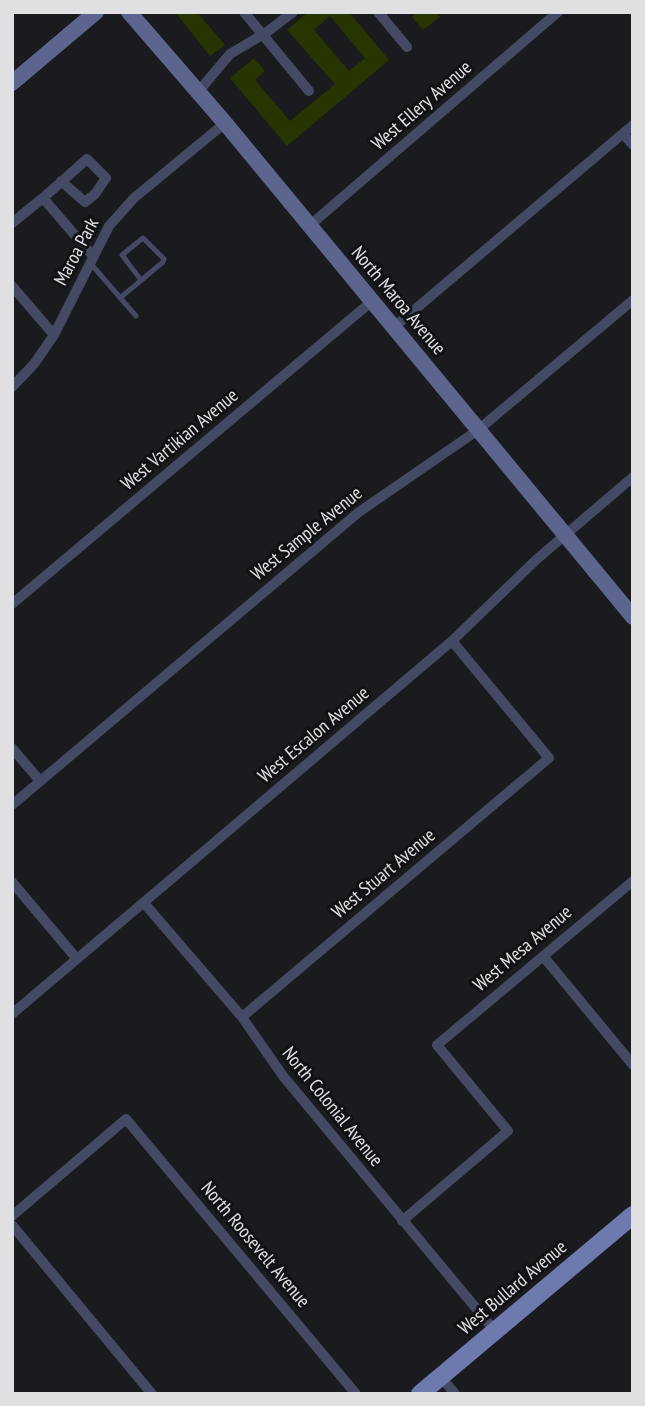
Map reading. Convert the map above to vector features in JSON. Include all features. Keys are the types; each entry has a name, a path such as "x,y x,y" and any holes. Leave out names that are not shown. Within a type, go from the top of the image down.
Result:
{"main road":[{"path":"12,83 96,12"},
{"name":"North Maroa Avenue","path":"129,12 225,123 633,617"},
{"name":"West Bullard Avenue","path":"421,1394 633,1215"}],"street":[{"path":"244,12 309,91"},
{"path":"198,92 230,54 264,34 293,12"},
{"path":"379,12 407,47"},
{"name":"West Ellery Avenue","path":"309,226 558,12"},
{"name":"Maroa Park","path":"12,387 34,364 54,335 108,226 134,198 225,123"},
{"path":"393,328 633,125"},
{"path":"623,134 633,145"},
{"path":"12,223 61,181"},
{"path":"43,198 90,258"},
{"path":"12,286 54,335"},
{"name":"West Sample Avenue","path":"12,805 359,512 478,430 633,300"},
{"name":"West Vartikian Avenue","path":"12,604 371,302"},
{"name":"West Escalon Avenue","path":"12,1014 452,641 565,534 633,477"},
{"name":"West Stuart Avenue","path":"242,1017 549,758 452,641"},
{"path":"12,748 40,781"},
{"name":"West Mesa Avenue","path":"402,1221 508,1131 436,1045 633,881"},
{"path":"12,882 76,959"},
{"name":"North Colonial Avenue","path":"144,903 242,1017 283,1076 495,1331"},
{"path":"543,956 633,1065"},
{"name":"North Roosevelt Avenue","path":"12,1216 126,1119 356,1394"},
{"path":"12,1225 152,1394"},
{"path":"441,1377 455,1394"}],"lane":[{"path":"120,298 141,280 164,259 143,238 122,255 141,280"},
{"path":"90,258 136,316"}],"building":[{"path":"175,12 197,12 225,45 210,56"},
{"path":"308,12 349,12 389,60 287,146 230,78 254,58 265,71 255,80 290,121 335,84 287,30","holes":["330,16 365,58 349,71 314,30"]},
{"path":"417,12 436,12 440,17 423,30 412,17"}]}
